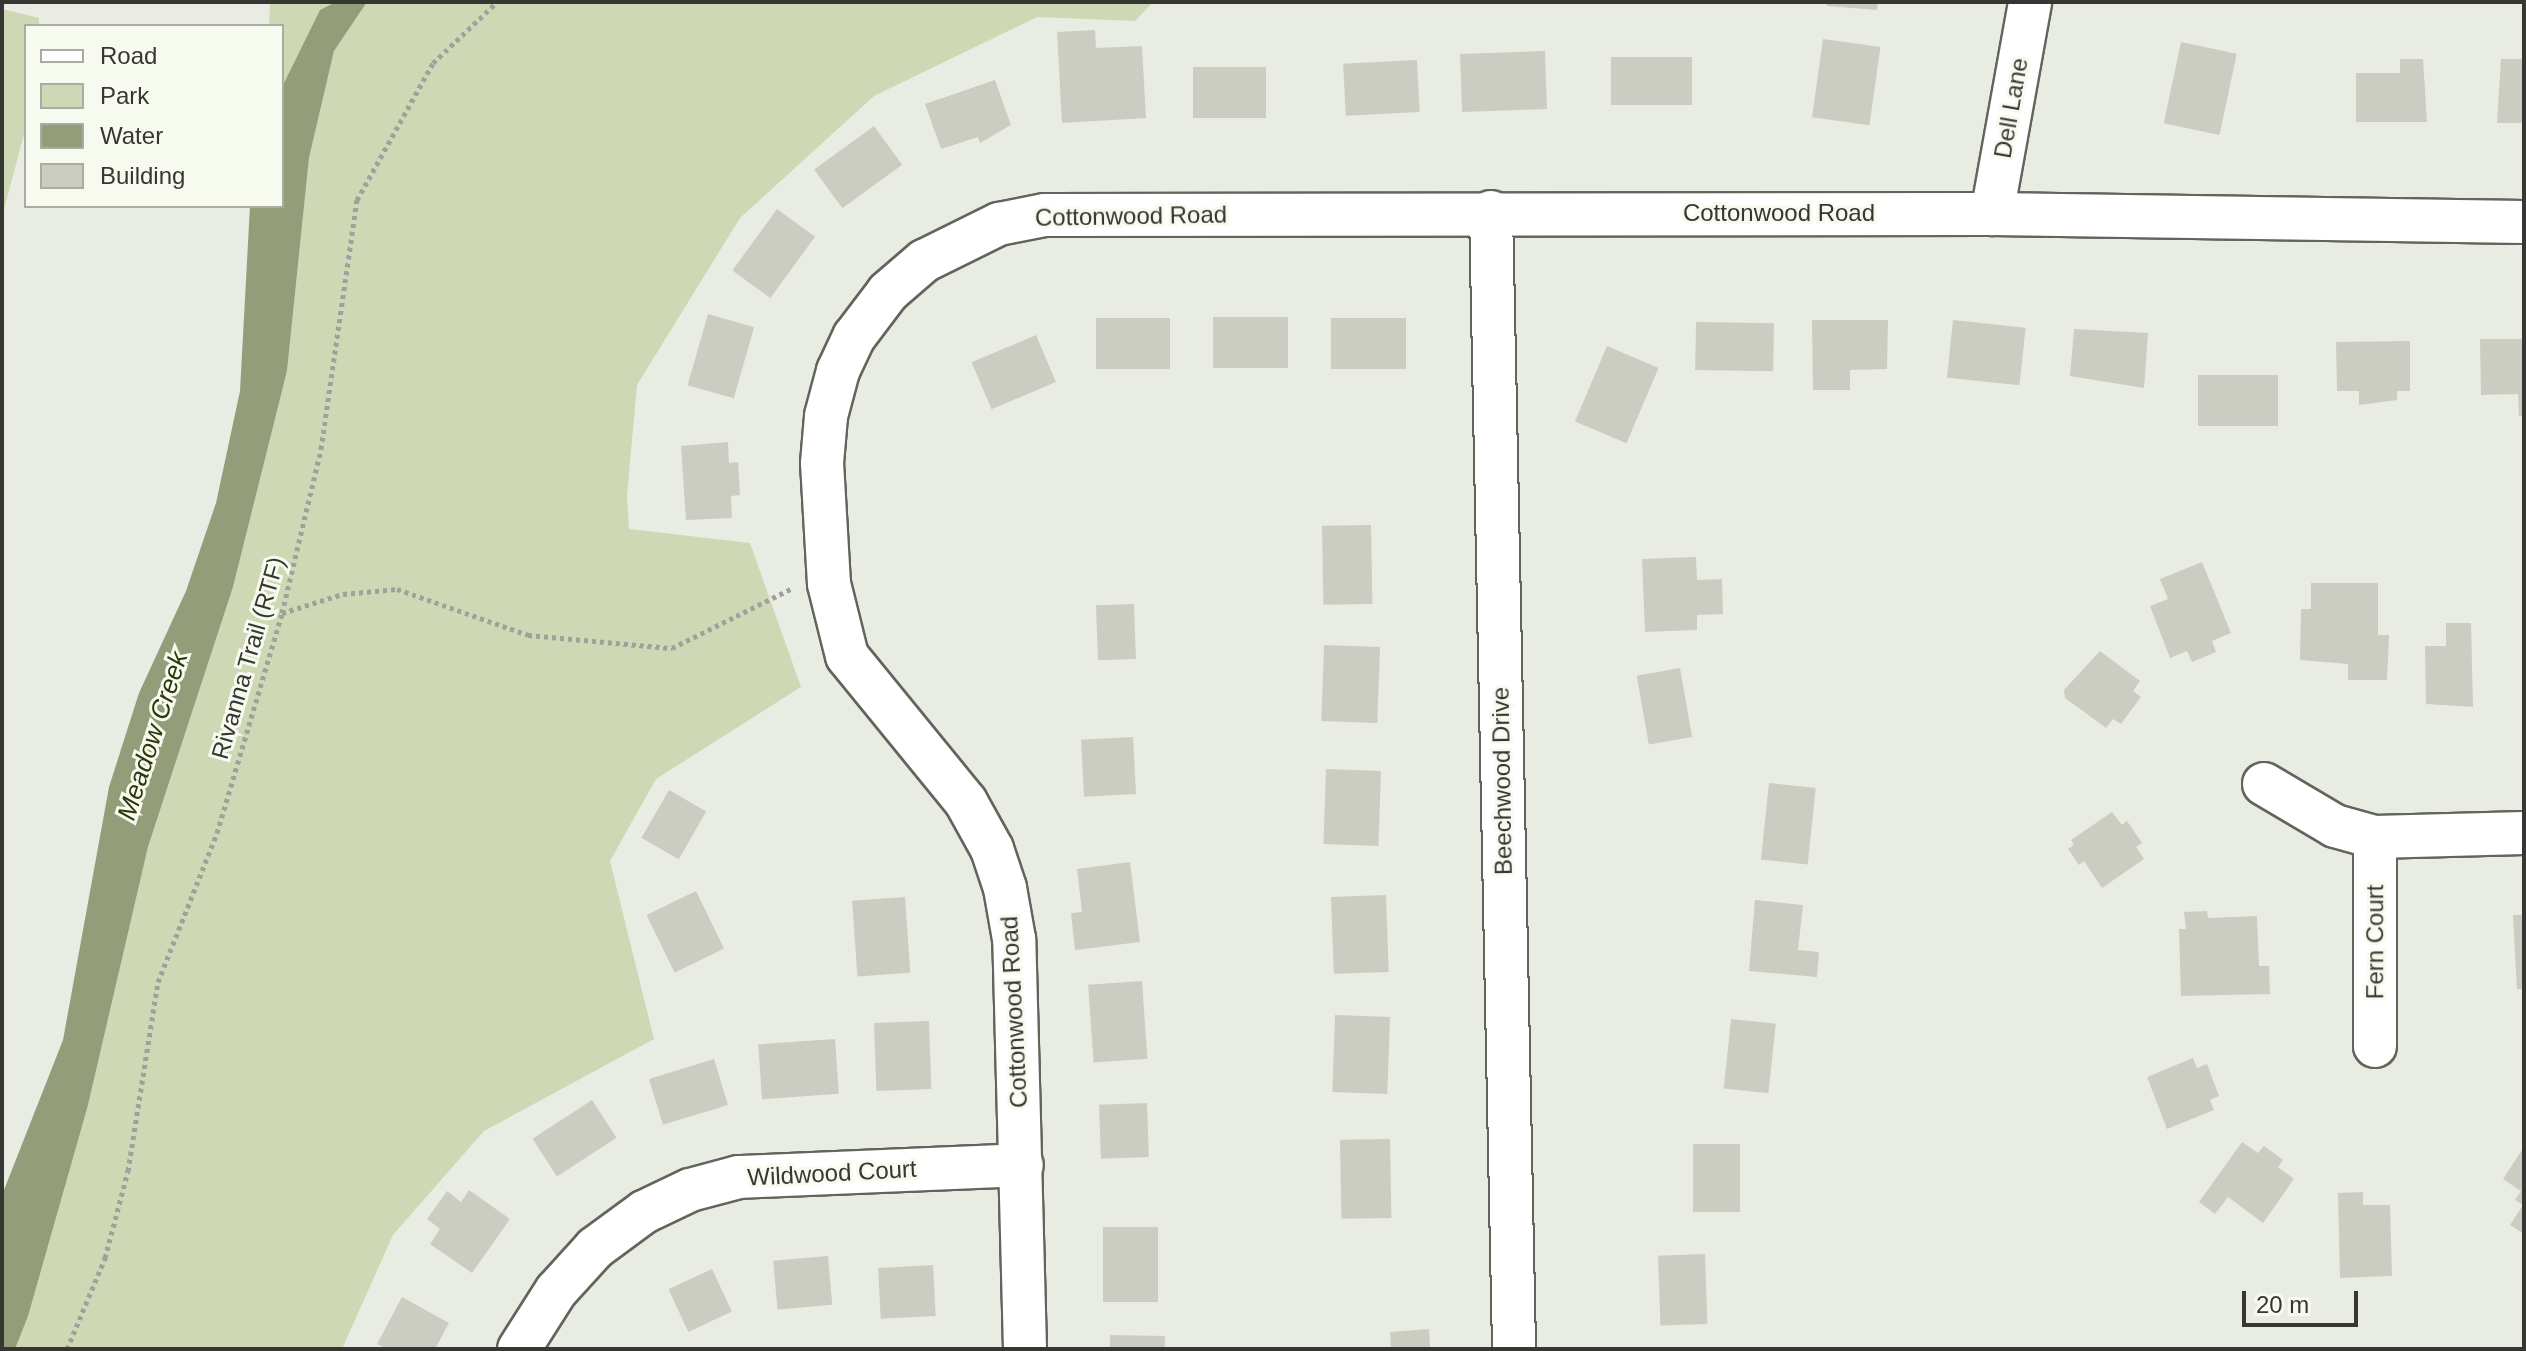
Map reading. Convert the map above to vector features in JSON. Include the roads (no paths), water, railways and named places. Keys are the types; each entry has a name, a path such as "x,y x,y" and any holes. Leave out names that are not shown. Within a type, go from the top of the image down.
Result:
{"street":[{"name":"Dell Lane","path":"1992,214 2030,2"},
{"name":"Cottonwood Road","path":"1025,1349 1014,939 992,849 966,802 847,656 832,605 822,463 826,416 854,337 888,292 924,261 999,224 1045,215 1491,212 1992,214 2524,222"},
{"name":"Beechwood Drive","path":"1491,212 1514,1349"},
{"path":"2264,784 2335,826 2375,837 2524,833"},
{"name":"Fern Court","path":"2375,837 2375,1046"},
{"name":"Wildwood Court","path":"519,1349 556,1291 595,1248 644,1212 690,1190 739,1177 1022,1165"}],"water":[{"name":"Meadow Creek","path":"336,2 367,2 334,51 309,158 287,371 233,587 148,847 88,1105 28,1316 15,1349 2,1349 2,1195 63,1040 109,787 139,693 186,591 216,503 240,391 250,208 284,208 284,83 320,10"}]}
